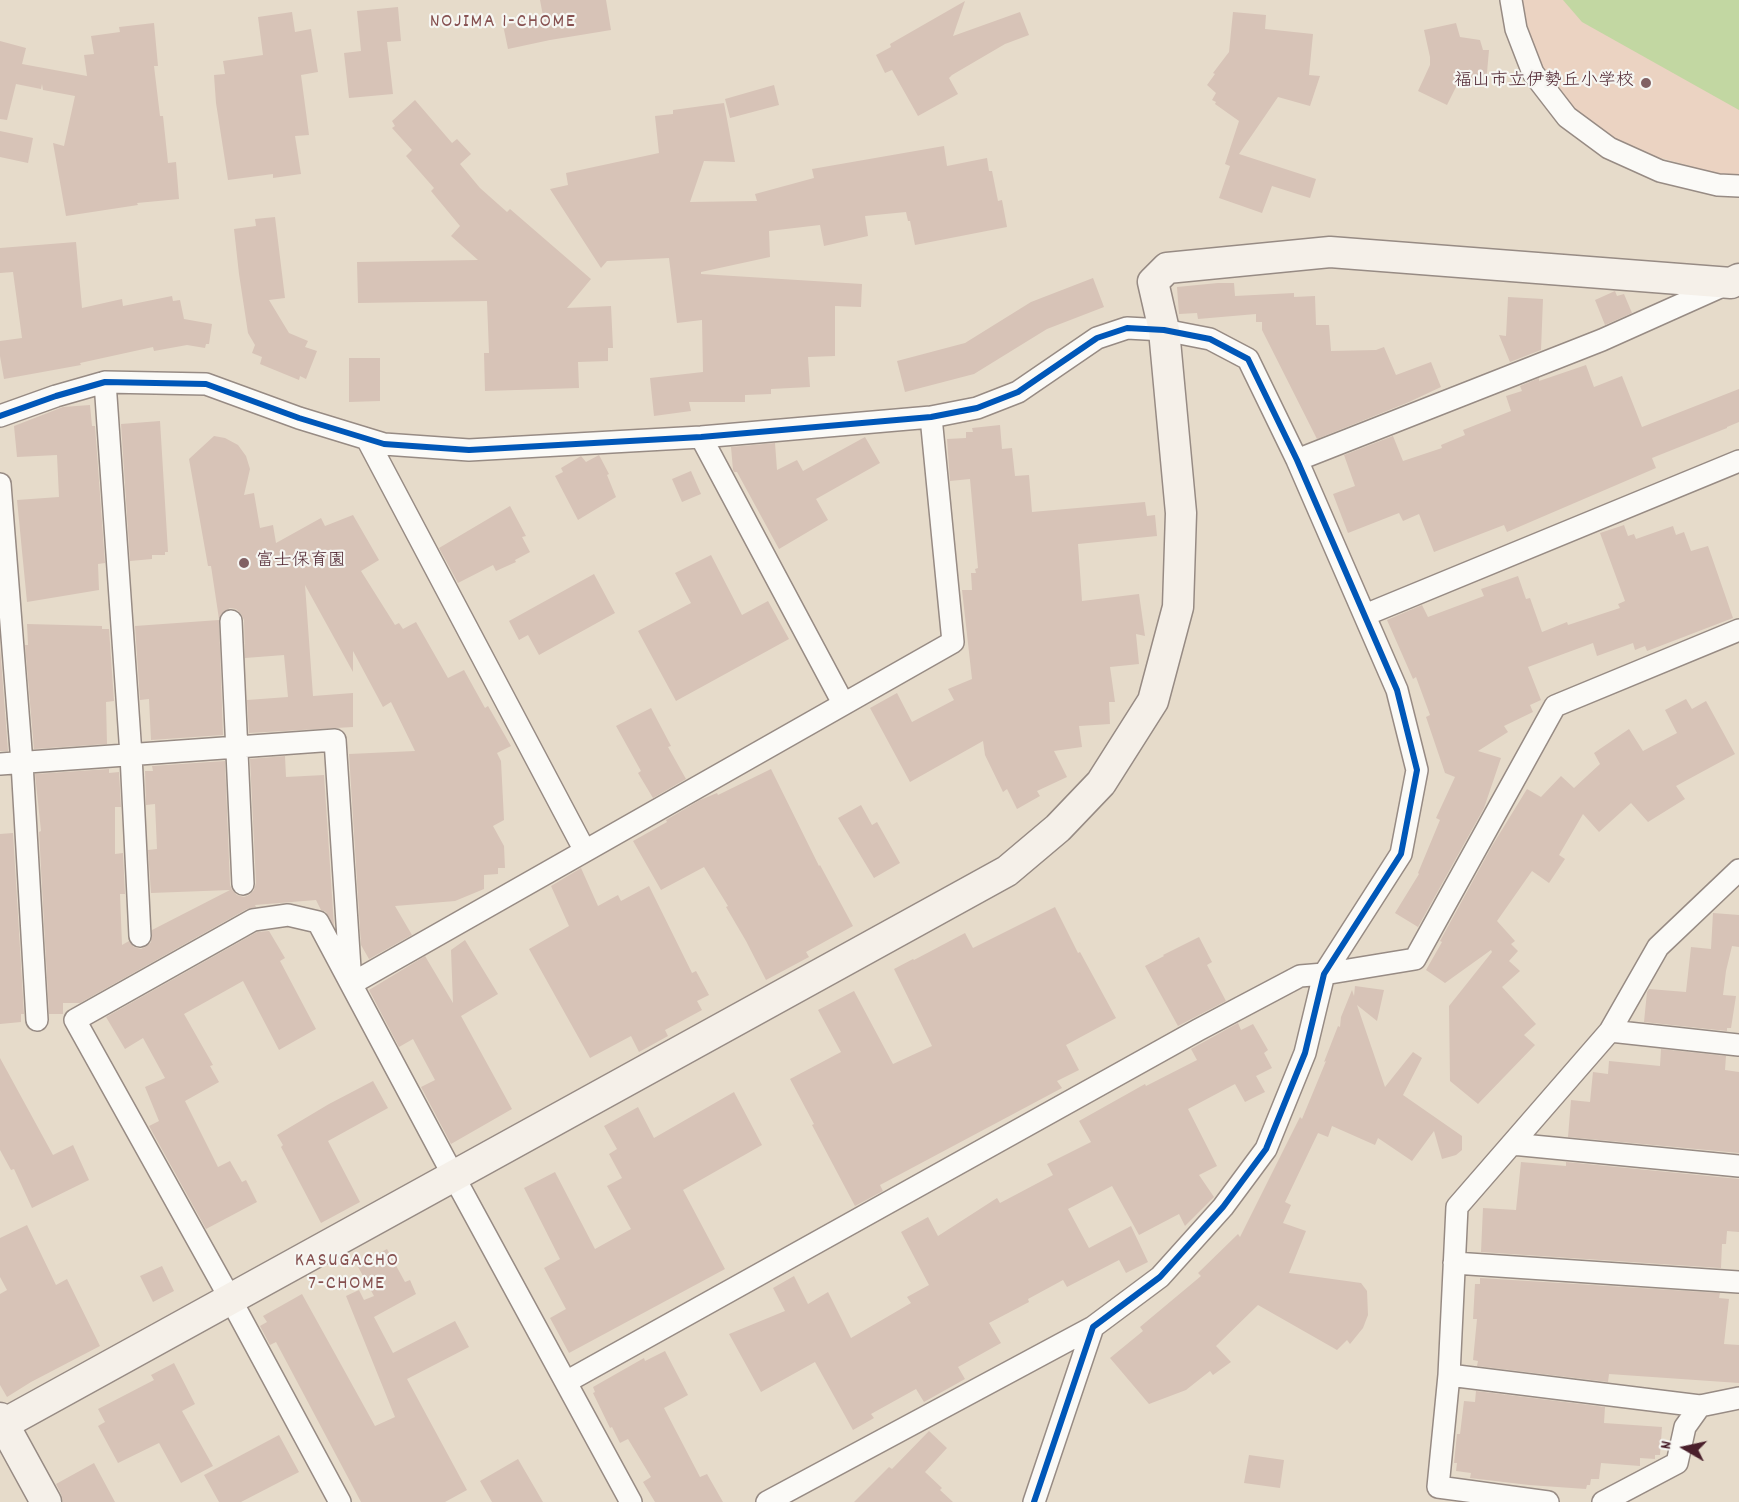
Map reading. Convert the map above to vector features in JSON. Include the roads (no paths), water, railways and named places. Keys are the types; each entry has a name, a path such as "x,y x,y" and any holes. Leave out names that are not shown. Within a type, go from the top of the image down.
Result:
{"street":[{"path":"1510,0 1516,28 1533,73 1568,117 1610,148 1660,171 1718,185 1739,186"},
{"path":"46,1502 1,1423 231,1300 453,1175 1007,871 1058,828 1101,783 1154,700 1178,607 1181,513 1164,330 1153,282 1167,268 1329,252 1735,281"},
{"path":"1297,460 1602,340 1735,281"},
{"path":"0,416 105,382 206,384 299,418 384,444 470,450 700,437 931,417 977,408 1018,392 1097,338 1127,328 1164,330 1210,339 1248,359 1297,460 1397,690 1417,770 1401,854 1324,974 1305,1053 1266,1149 1222,1207 1161,1277 1093,1327 767,1502"},
{"path":"105,382 131,755 140,936"},
{"path":"351,984 953,642 931,417"},
{"path":"700,437 843,703"},
{"path":"367,439 585,850"},
{"path":"1365,615 1739,461"},
{"path":"0,483 22,763 37,1020"},
{"path":"231,621 243,884"},
{"path":"566,1382 1198,1030 1300,976 1415,959 1555,706 1739,630"},
{"path":"0,764 335,740 351,984"},
{"path":"1548,1502 1438,1487 1449,1375 1457,1207 1610,1031 1658,947 1739,870"},
{"path":"340,1502 231,1300 75,1020 253,920 288,915 318,922 631,1502"},
{"path":"1610,1031 1739,1046"},
{"path":"1512,1144 1739,1166"},
{"path":"1455,1263 1739,1282"},
{"path":"1034,1502 1093,1327"},
{"path":"1449,1375 1700,1406 1739,1398"},
{"path":"1604,1502 1677,1463 1685,1427 1700,1406"}],"place":[{"name":"福山市立伊勢丘小学校","path":"1646,83"},
{"name":"富士保育園","path":"244,563"}],"district":[{"name":"NOJIMA 1-CHOME","path":"503,23"},
{"name":"KASUGACHO 7-CHOME","path":"347,1274"}]}
